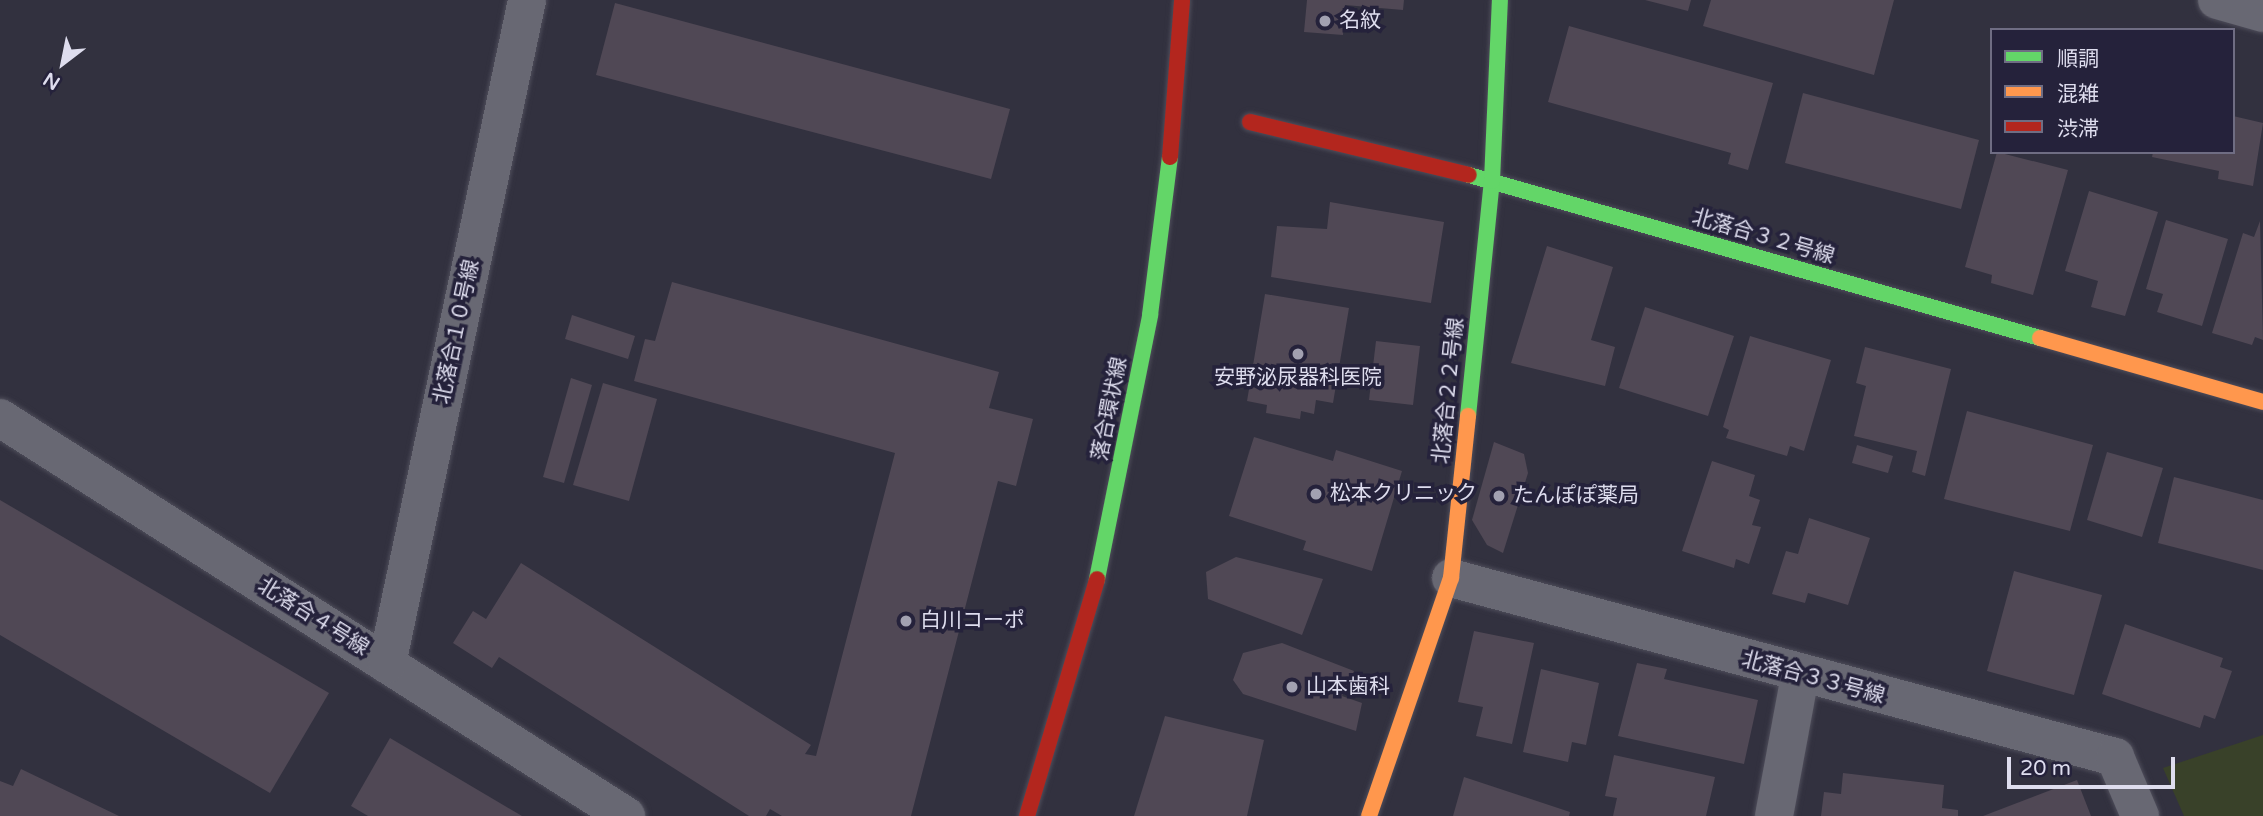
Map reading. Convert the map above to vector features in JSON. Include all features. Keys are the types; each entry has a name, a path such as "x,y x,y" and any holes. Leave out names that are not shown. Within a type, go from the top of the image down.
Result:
{"street":[{"name":"北落合１０号線","path":"387,664 527,0"},
{"name":"落合環状線","path":"1027,816 1093,601 1150,315 1176,105 1182,0"},
{"name":"北落合２２号線","path":"1369,816 1451,578 1492,181 1500,0"},
{"path":"2217,0 2263,13"},
{"name":"北落合３２号線","path":"1250,122 1492,181 2263,402"},
{"name":"北落合４号線","path":"0,418 626,816"},
{"name":"北落合３３号線","path":"1451,578 1800,676 2115,757 2140,816"},
{"path":"1774,816 1800,676"}],"green space":[{"path":"2263,735 2263,816 2184,816 2163,768"}],"building":[{"name":"名紋","path":"1307,0 1404,0 1403,10 1345,5 1343,35 1304,32"},
{"path":"1645,0 1691,0 1688,11"},
{"path":"1711,0 1894,0 1874,75 1703,26"},
{"path":"615,3 1010,109 991,179 596,75"},
{"path":"1569,26 1773,83 1748,170 1728,164 1731,153 1548,102"},
{"path":"1803,93 1979,140 1961,209 1785,163"},
{"path":"2235,116 2263,123 2253,186 2218,179 2219,171 2152,157 2153,154 2235,154"},
{"path":"1996,154 2068,170 2033,295 1991,283 1992,275 1965,267"},
{"path":"2089,191 2158,212 2125,316 2091,307 2098,281 2065,271"},
{"path":"1330,202 1444,222 1431,303 1271,277 1277,226 1327,229"},
{"path":"2166,220 2228,239 2202,326 2157,312 2163,294 2146,289"},
{"path":"2260,221 2263,340 2255,337 2252,345 2212,333 2243,233 2254,237"},
{"path":"1547,246 1613,267 1591,340 1615,347 1605,386 1511,363"},
{"name":"白川コーポ","path":"672,282 999,372 989,408 1033,419 1016,486 998,481 911,816 782,816 770,809 766,816 749,816 499,657 492,668 453,643 473,611 486,619 521,563 811,745 805,754 816,756 895,453 634,381 645,339 655,341"},
{"name":"安野泌尿器科医院","path":"1265,294 1349,308 1333,403 1316,400 1314,414 1301,411 1300,419 1266,413 1267,405 1247,401"},
{"path":"1645,307 1734,336 1708,416 1619,388"},
{"path":"572,315 635,336 628,359 565,339"},
{"path":"1750,336 1831,360 1804,451 1790,446 1787,456 1726,438 1729,430 1723,427"},
{"path":"1376,341 1420,346 1413,405 1369,400"},
{"path":"1865,347 1951,369 1925,476 1912,472 1917,451 1854,436 1866,386 1856,383"},
{"path":"571,378 592,385 564,483 543,477"},
{"path":"603,383 657,399 629,501 573,485"},
{"path":"1967,411 2093,445 2070,531 1944,499"},
{"name":"松本クリニック","path":"1254,437 1333,461 1336,450 1402,471 1372,571 1303,550 1306,541 1229,516"},
{"name":"たんぽぽ薬局","path":"1494,442 1524,454 1528,473 1503,553 1487,545 1472,520"},
{"path":"1857,445 1893,456 1888,473 1852,463"},
{"path":"2107,452 2163,468 2142,537 2087,520"},
{"path":"1712,461 1755,475 1749,496 1760,500 1752,525 1761,527 1749,564 1736,559 1734,568 1682,551"},
{"path":"2174,477 2263,500 2263,570 2158,543"},
{"path":"0,500 329,693 270,793 0,635"},
{"path":"1809,518 1870,538 1848,605 1808,593 1805,603 1772,594 1786,551 1798,554"},
{"path":"1236,557 1323,579 1302,635 1208,599 1206,572"},
{"path":"2014,571 2102,595 2074,695 1987,671"},
{"path":"2125,624 2223,658 2220,667 2232,671 2215,719 2204,715 2200,728 2102,694"},
{"path":"1474,631 1534,643 1512,744 1476,736 1483,707 1458,702"},
{"name":"山本歯科","path":"1282,643 1354,671 1342,696 1362,703 1356,731 1243,694 1233,680 1243,653"},
{"path":"1637,663 1667,669 1664,679 1758,700 1744,764 1618,736"},
{"path":"1541,669 1599,683 1586,745 1572,742 1568,762 1523,752"},
{"path":"1165,716 1264,740 1247,816 1134,816"},
{"path":"390,738 522,816 368,816 351,806"},
{"path":"1614,755 1715,777 1706,816 1613,816 1617,798 1605,796"},
{"path":"21,769 119,816 0,816 0,781 13,786"},
{"path":"1843,773 1944,785 1942,808 1958,810 1958,816 1821,816 1824,792 1841,794"},
{"path":"1464,777 1570,812 1569,816 1453,816"},
{"path":"2077,780 2091,816 1983,816"}],"traffic: fast":[{"path":"1468,416 1492,181 1500,0"},
{"path":"1097,579 1150,315 1170,157"},
{"path":"1469,175 2040,338"}],"traffic: slow":[{"path":"2040,338 2263,402"},
{"path":"1369,816 1451,578 1468,416"}],"traffic: jam":[{"path":"1170,157 1182,0"},
{"path":"1250,122 1469,175"},
{"path":"1027,816 1097,579"}],"place":[{"name":"名紋","path":"1325,21"},
{"name":"安野泌尿器科医院","path":"1298,354"},
{"name":"松本クリニック","path":"1316,494"},
{"name":"たんぽぽ薬局","path":"1499,496"},
{"name":"白川コーポ","path":"906,621"},
{"name":"山本歯科","path":"1292,687"}]}
